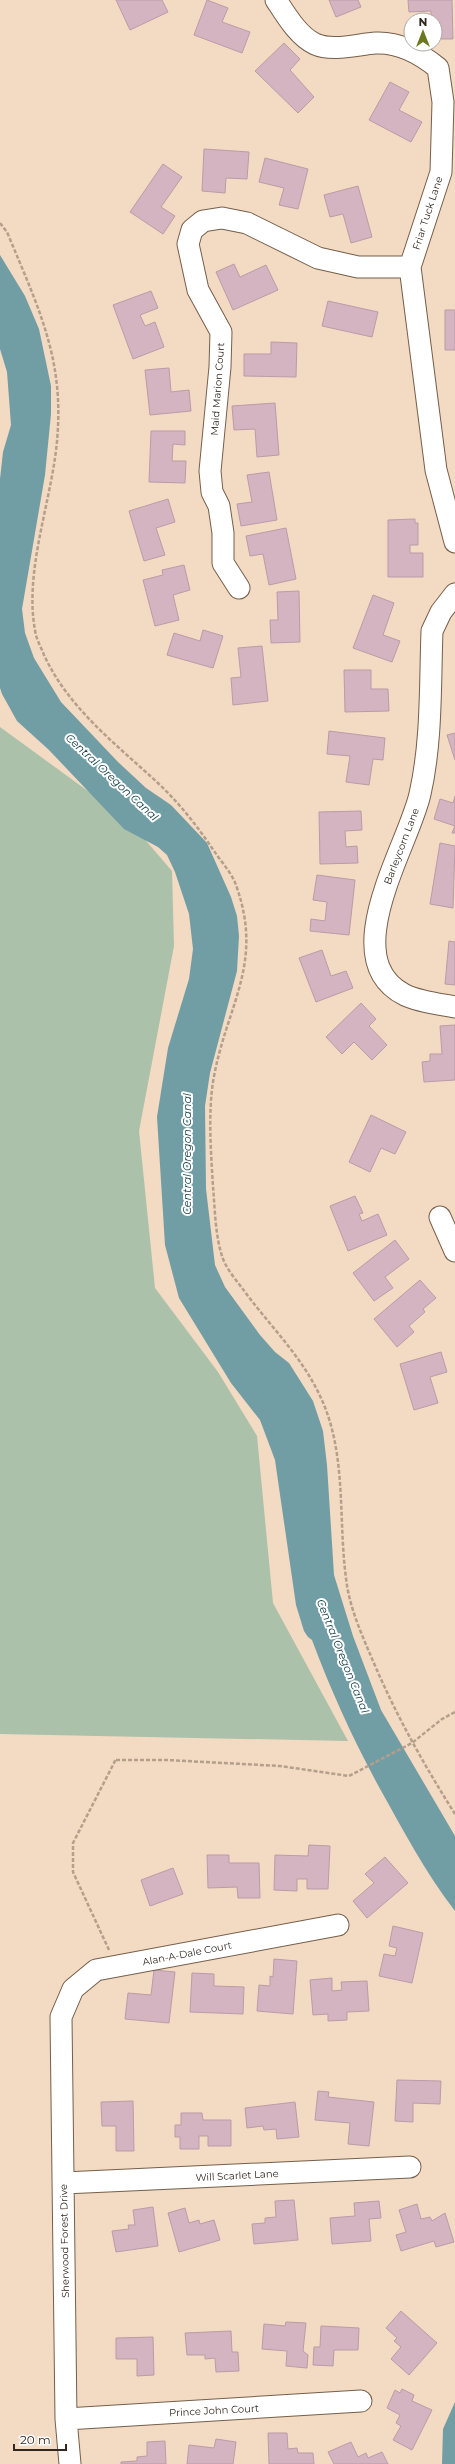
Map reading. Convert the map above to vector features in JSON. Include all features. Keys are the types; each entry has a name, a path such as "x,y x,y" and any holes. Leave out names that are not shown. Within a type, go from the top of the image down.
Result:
{"street":[{"name":"Friar Tuck Lane","path":"276,0 291,24 315,44 350,48 377,43 391,45 413,50 438,68 443,102 441,172 410,267 436,470 455,542"},
{"name":"Maid Marion Court","path":"239,588 224,563 219,506 212,492 210,471 220,367 221,332 198,290 188,244 192,230 203,221 222,218 247,223 318,258 358,267 410,267"},
{"name":"Barleycorn Lane","path":"455,594 441,612 432,631 427,761 417,809 381,899 376,918 375,946 378,965 387,981 405,995 432,1003 455,1007"},
{"path":"440,1217 455,1251"},
{"name":"Alan-A-Dale Court","path":"62,2017 73,1989 96,1970 338,1925"},
{"name":"Sherwood Forest Drive","path":"62,2017 66,2419 70,2464"},
{"name":"Will Scarlet Lane","path":"64,2183 410,2167"},
{"name":"Prince John Court","path":"66,2419 361,2401"}],"path":[{"path":"0,223 7,232 44,320 56,365 59,404 55,455 32,592 35,634 53,672 78,707 121,752 160,785 194,821 235,881 246,915 247,951 240,990 225,1030 212,1084 213,1184 222,1258 235,1280 270,1326 299,1358 322,1400 335,1442 346,1582 359,1628 395,1712 455,1814"},
{"path":"117,1966 73,1872 73,1843 116,1760 167,1760 280,1766 349,1776 412,1743 442,1718 455,1712"}],"green space":[{"path":"0,727 129,821 172,871 174,946 139,1131 155,1288 218,1372 257,1436 273,1603 348,1741 0,1734"}],"water":[{"name":"Central Oregon Canal","path":"0,255 25,296 39,329 51,386 51,414 45,475 22,609 25,633 34,658 61,702 118,762 146,788 171,805 207,843 231,897 237,916 239,936 237,971 210,1073 205,1106 206,1189 215,1265 225,1287 260,1335 275,1352 289,1363 313,1401 323,1431 327,1465 334,1575 353,1636 381,1710 455,1836 455,1911 424,1866 379,1787 343,1715 312,1640 304,1631 296,1605 275,1460 260,1420 231,1383 179,1298 165,1245 157,1117 168,1048 189,979 193,949 189,914 175,872 167,855 158,847 124,829 49,750 17,721 0,688 0,479 3,452 11,425 7,372 0,349"},
{"path":"455,2402 455,2464 442,2464 443,2429"}],"building":[{"path":"116,0 162,0 168,12 130,30"},
{"path":"207,0 228,8 222,22 250,32 242,53 194,35"},
{"path":"329,0 358,0 361,7 336,17"},
{"path":"408,0 452,0 453,39 443,39 443,12 409,12"},
{"path":"284,43 300,59 290,70 314,97 298,113 255,71"},
{"path":"390,82 409,92 399,110 422,122 411,142 369,120"},
{"path":"204,149 249,152 247,179 226,178 225,193 202,191"},
{"path":"265,158 308,169 298,209 279,205 284,188 259,182"},
{"path":"163,164 182,177 161,207 175,216 163,234 130,212"},
{"path":"358,186 372,237 351,243 343,214 330,217 324,195"},
{"path":"234,264 240,277 266,265 278,290 233,310 216,272"},
{"path":"151,291 158,308 140,315 145,326 155,322 164,347 133,359 113,305"},
{"path":"328,301 378,312 372,337 322,326"},
{"path":"445,310 455,310 455,350 445,350"},
{"path":"271,342 297,343 296,377 244,376 244,354 271,354"},
{"path":"169,368 171,392 189,390 191,411 150,415 145,370"},
{"path":"275,403 279,455 257,457 255,429 234,430 232,406"},
{"path":"151,431 185,431 185,445 173,444 172,461 186,461 185,483 149,482"},
{"path":"269,472 277,520 241,526 237,504 252,502 247,475"},
{"path":"168,499 175,522 156,528 165,555 144,561 129,511"},
{"path":"415,519 415,523 418,523 418,545 410,545 410,553 423,553 423,577 388,577 388,520"},
{"path":"286,528 296,579 269,585 263,554 250,556 246,536"},
{"path":"184,565 190,590 173,595 179,620 155,626 143,580 163,575 162,570"},
{"path":"299,591 300,642 271,643 270,620 278,620 277,592"},
{"path":"373,595 394,603 383,635 400,641 392,662 353,648"},
{"path":"203,630 223,636 213,668 167,655 174,633 200,641"},
{"path":"262,646 268,701 233,705 231,678 241,677 238,648"},
{"path":"344,670 371,670 371,689 388,689 389,711 345,712"},
{"path":"329,731 385,738 383,760 373,759 369,785 346,782 350,756 327,754"},
{"path":"455,733 455,760 447,735"},
{"path":"455,796 455,826 434,819 440,799 453,803"},
{"path":"361,811 362,830 345,831 346,847 357,846 358,863 320,864 319,812"},
{"path":"455,826 455,833 452,833"},
{"path":"440,843 455,846 453,908 430,904"},
{"path":"317,875 355,880 349,935 310,931 311,919 325,921 327,902 313,900"},
{"path":"449,941 455,942 455,985 445,984"},
{"path":"322,950 331,976 346,971 353,988 316,1002 299,958"},
{"path":"361,1003 376,1019 369,1026 387,1045 372,1060 354,1042 342,1054 326,1037"},
{"path":"455,1025 455,1080 424,1082 422,1062 430,1061 430,1054 442,1054 440,1026"},
{"path":"371,1115 406,1132 395,1154 381,1148 370,1172 349,1162"},
{"path":"355,1196 363,1213 359,1214 362,1221 378,1214 387,1235 348,1251 330,1206"},
{"path":"395,1240 409,1259 385,1277 393,1288 374,1301 353,1273"},
{"path":"420,1280 436,1298 423,1309 425,1312 409,1326 414,1332 397,1347 374,1319"},
{"path":"441,1352 447,1372 430,1377 438,1403 414,1410 400,1364"},
{"path":"309,1845 330,1846 328,1889 307,1889 307,1879 297,1879 297,1891 274,1890 275,1855 308,1856"},
{"path":"207,1855 229,1855 229,1863 259,1863 260,1898 238,1898 237,1887 208,1888"},
{"path":"385,1857 408,1883 367,1918 353,1901 374,1883 365,1874"},
{"path":"173,1868 183,1894 150,1906 141,1880"},
{"path":"393,1926 423,1933 412,1983 379,1976 384,1954 395,1956 397,1948 389,1946"},
{"path":"274,1959 297,1961 293,2014 257,2011 259,1985 270,1986 270,1976 273,1977"},
{"path":"154,1970 175,1972 169,2023 125,2019 128,1993 151,1995"},
{"path":"192,1973 214,1974 214,1986 244,1987 243,2014 190,2012"},
{"path":"332,1978 332,1991 342,1990 341,1982 367,1981 369,2011 347,2012 347,2020 328,2021 328,2014 313,2015 310,1980"},
{"path":"397,2080 441,2081 440,2104 413,2103 413,2122 395,2121"},
{"path":"318,2091 329,2092 328,2097 374,2102 369,2146 348,2144 350,2123 315,2120"},
{"path":"133,2101 134,2151 116,2151 116,2126 102,2126 101,2102"},
{"path":"295,2102 299,2137 277,2139 276,2129 264,2130 263,2126 247,2128 245,2108"},
{"path":"181,2113 202,2113 203,2120 231,2120 231,2146 208,2146 208,2136 199,2136 199,2149 180,2149 180,2137 175,2137 175,2125 181,2125"},
{"path":"294,2200 298,2240 254,2244 252,2224 265,2223 265,2218 276,2217 275,2201"},
{"path":"379,2201 381,2218 369,2219 371,2241 332,2244 330,2218 355,2216 354,2203"},
{"path":"417,2204 421,2219 430,2217 432,2221 445,2213 454,2242 436,2247 434,2241 401,2251 396,2235 406,2232 399,2210"},
{"path":"153,2207 158,2246 116,2252 112,2231 129,2229 128,2225 135,2225 133,2210"},
{"path":"185,2208 189,2223 199,2220 200,2224 214,2220 220,2240 179,2252 168,2213"},
{"path":"401,2311 437,2343 409,2375 391,2359 401,2347 394,2341 397,2338 386,2328"},
{"path":"286,2322 306,2323 303,2351 308,2355 307,2368 286,2366 287,2351 262,2349 264,2324 285,2326"},
{"path":"321,2326 359,2328 358,2350 334,2350 333,2366 313,2365 314,2347 320,2347"},
{"path":"231,2331 232,2352 238,2352 239,2371 216,2372 215,2358 205,2359 205,2355 187,2355 185,2333"},
{"path":"153,2337 154,2375 137,2376 137,2359 116,2359 116,2338"},
{"path":"402,2389 414,2395 412,2401 432,2410 412,2450 393,2440 401,2426 396,2423 400,2415 387,2408 395,2390 400,2393"},
{"path":"268,2433 287,2433 288,2449 297,2448 298,2453 313,2453 314,2464 269,2464"},
{"path":"216,2439 236,2442 233,2464 187,2464 189,2445 214,2448"},
{"path":"165,2441 166,2464 121,2464 121,2462 137,2461 137,2457 147,2456 147,2442"},
{"path":"351,2442 358,2457 366,2453 368,2458 382,2452 388,2464 334,2464 328,2452"}]}
